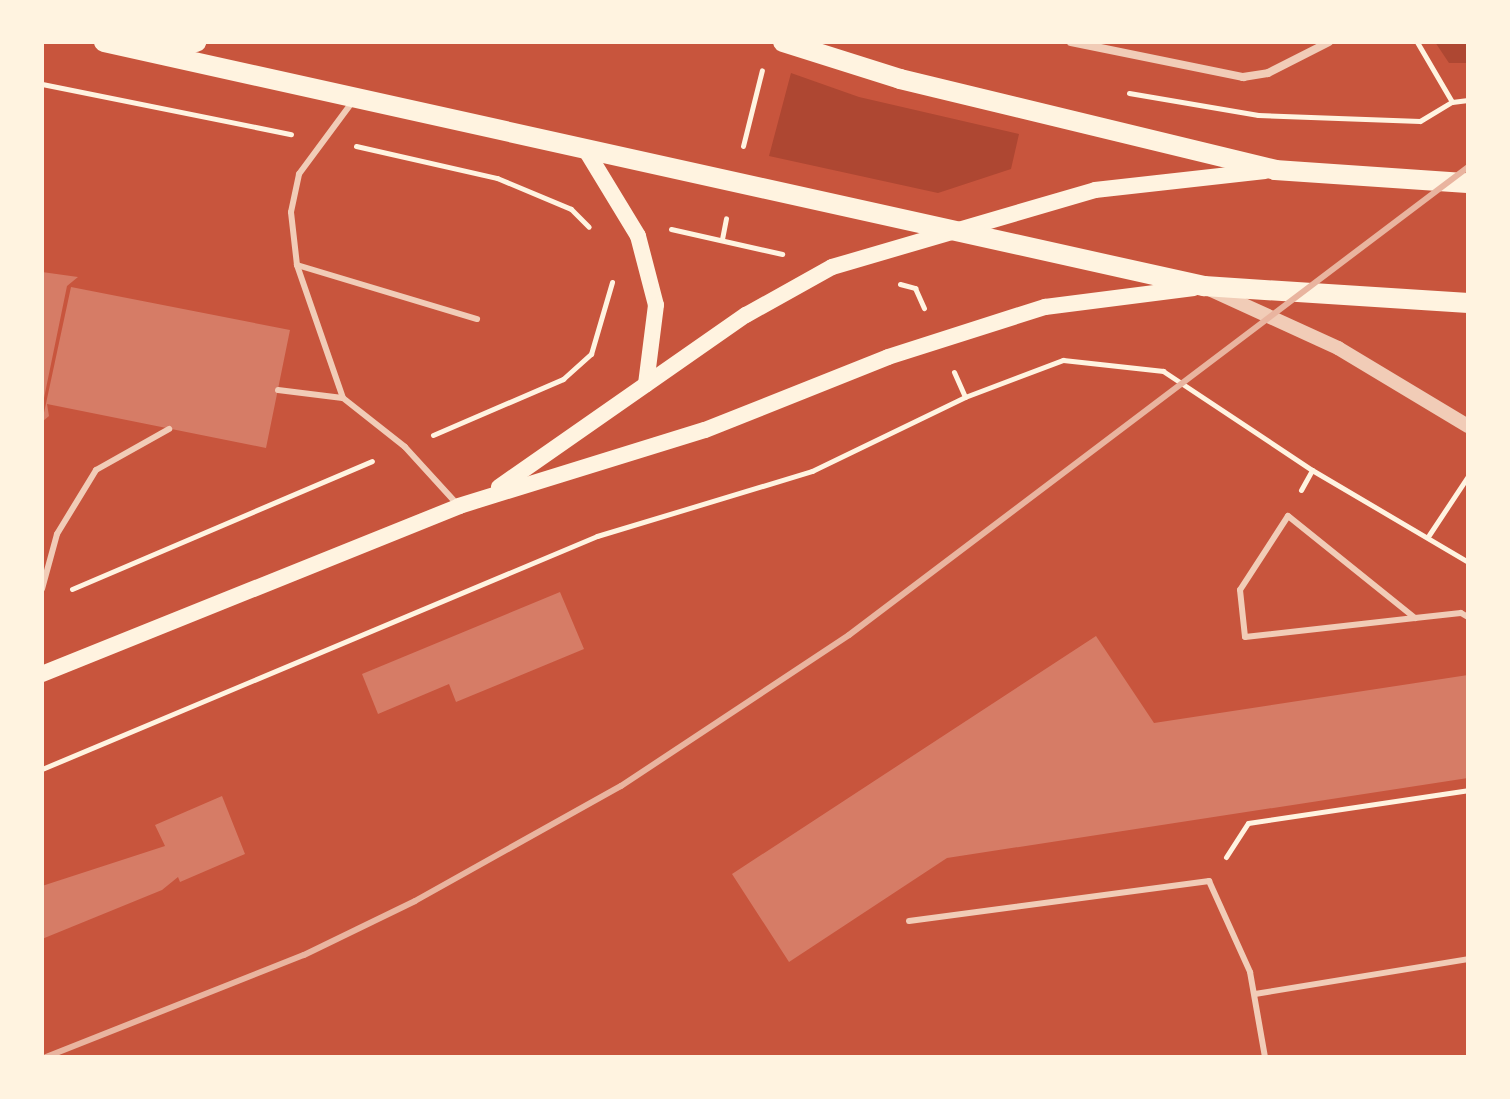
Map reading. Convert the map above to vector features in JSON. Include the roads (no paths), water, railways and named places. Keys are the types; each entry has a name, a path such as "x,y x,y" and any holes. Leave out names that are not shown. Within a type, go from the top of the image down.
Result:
{"main road":[{"path":"104,42 587,152 1204,286 1468,303"},
{"path":"142,51 196,42"},
{"path":"783,42 900,79 1275,170 1468,183"},
{"path":"587,152 638,236 656,305 646,384"},
{"path":"486,496 746,315 832,267 949,229 1095,190 1275,170"},
{"path":"42,674 459,506 705,430 888,357 1045,307 1204,286"}],"street":[{"path":"1071,42 1243,77 1268,73 1329,42"},
{"path":"1204,286 1338,348 1468,426"}],"lane":[{"path":"343,398 297,265 291,212 299,174 354,99"},
{"path":"297,265 477,319"},
{"path":"278,390 343,398 405,447 459,506"},
{"path":"42,589 57,534 96,470 169,429"},
{"path":"1415,618 1288,516 1240,590 1245,637 1461,613 1468,617"},
{"path":"909,921 1209,881 1250,972 1265,1057"},
{"path":"1255,994 1468,959"}],"railway":[{"path":"46,1057 304,955 415,901 621,786 849,635 1468,167"}]}
